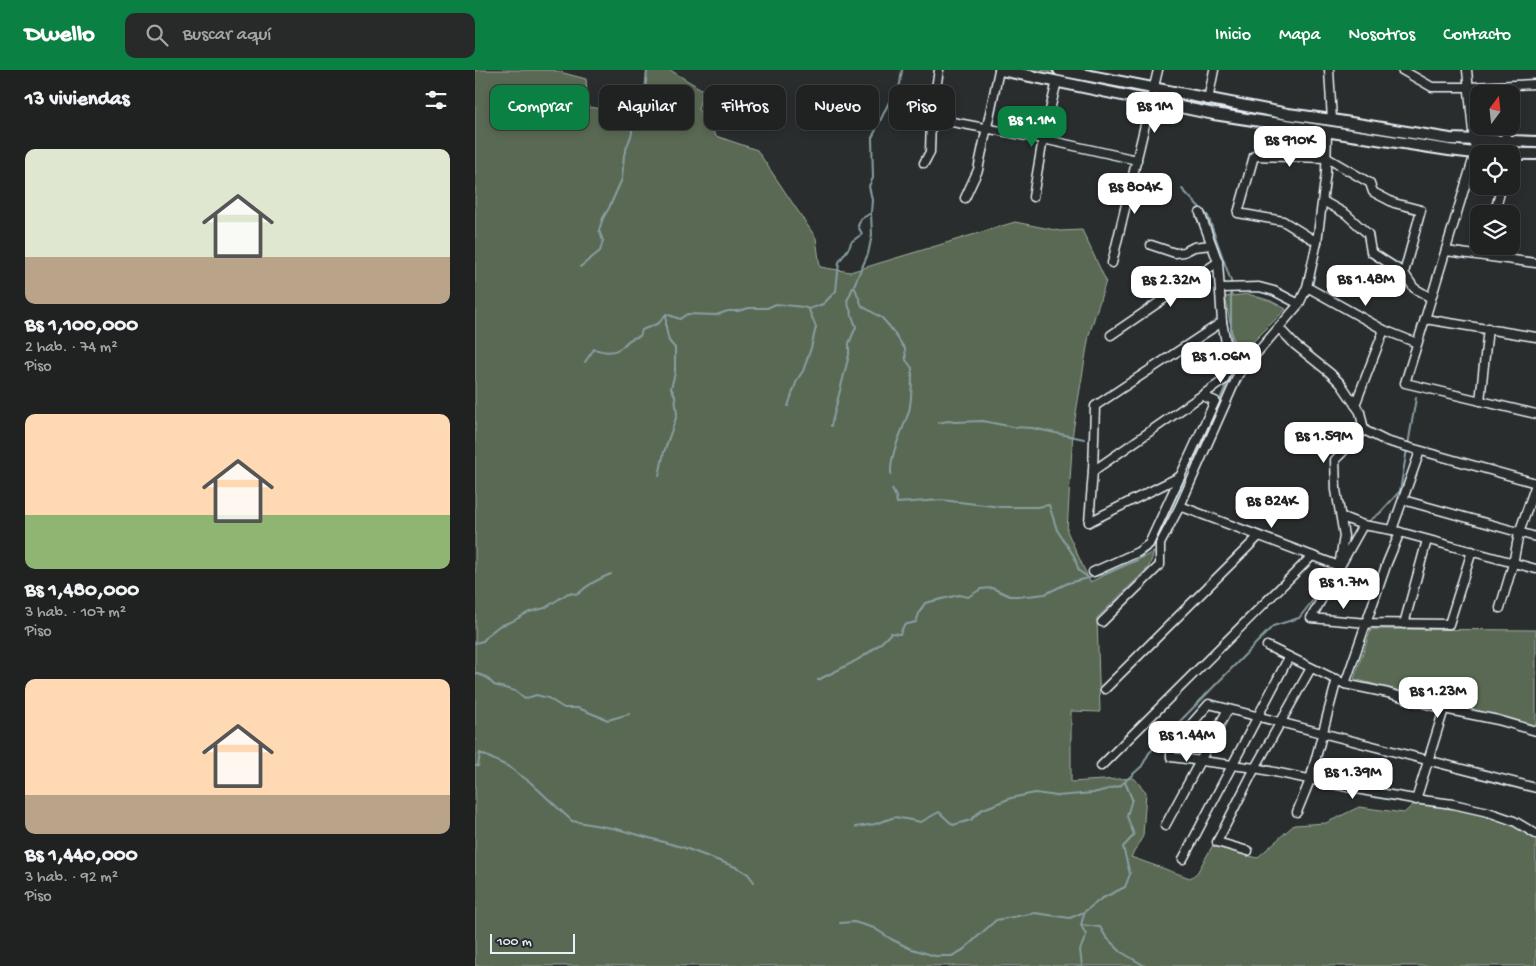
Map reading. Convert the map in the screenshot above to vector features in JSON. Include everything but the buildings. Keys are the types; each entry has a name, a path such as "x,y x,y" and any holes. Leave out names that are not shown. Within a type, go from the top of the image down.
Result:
{"main road":[{"path":"1000,70 1214,114 1470,152"},
{"path":"1060,70 1208,100 1450,139 1536,142"},
{"path":"1520,153 1536,154"}],"street":[{"path":"936,85 939,70"},
{"path":"965,198 978,170 1000,70"},
{"path":"1112,263 1154,90 1157,70"},
{"path":"1208,100 1214,70"},
{"path":"1329,70 1332,120"},
{"path":"1402,70 1432,87 1469,87"},
{"path":"1467,70 1474,145"},
{"path":"1033,197 1043,139 1057,81"},
{"path":"1520,87 1536,84"},
{"path":"955,123 1043,139 1137,160"},
{"path":"924,163 930,152 931,130"},
{"path":"1102,622 1159,565 1160,544 1180,506 1238,375 1299,304 1307,287 1317,242 1323,201 1327,158 1327,131"},
{"path":"1506,135 1506,141"},
{"path":"1317,242 1283,221 1239,213 1254,156 1327,158 1370,183 1373,192 1394,203 1421,210 1404,273"},
{"path":"1470,170 1405,383 1536,414"},
{"path":"1323,201 1353,220 1368,234 1371,252 1404,273 1414,288 1431,298"},
{"path":"1093,471 1224,380 1231,363 1222,322 1218,262 1200,213"},
{"path":"1151,245 1175,254 1194,247 1211,245"},
{"path":"1446,251 1536,263"},
{"path":"1111,335 1218,262"},
{"path":"1221,288 1259,287 1273,291 1299,304"},
{"path":"1307,287 1384,330 1417,343"},
{"path":"1425,319 1536,337"},
{"path":"1193,473 1181,476 1089,522 1095,406 1222,322"},
{"path":"1279,328 1295,345 1341,384 1360,412 1364,430"},
{"path":"1480,401 1488,328"},
{"path":"1355,405 1384,330"},
{"path":"1093,572 1138,552 1149,544 1215,401 1203,396"},
{"path":"1364,430 1386,441 1536,484 1519,532 1513,564 1501,608"},
{"path":"1339,566 1344,536 1336,490 1335,460 1364,430"},
{"path":"1345,684 1387,563 1403,500 1420,451"},
{"path":"1403,500 1536,537"},
{"path":"1180,506 1339,566"},
{"path":"1342,517 1363,525 1396,531 1536,569"},
{"path":"1363,525 1311,618 1367,623 1449,624 1472,551"},
{"path":"1105,689 1259,536"},
{"path":"1404,624 1427,540"},
{"path":"1101,766 1313,556"},
{"path":"1267,646 1345,684 1388,693 1444,709 1498,720 1536,731"},
{"path":"1183,859 1289,657"},
{"path":"1248,851 1217,842 1255,768 1311,668"},
{"path":"1297,812 1310,780 1337,679"},
{"path":"1536,788 1209,704 1173,744 1171,749 1171,757 1255,768 1416,800 1453,804 1489,812 1514,821 1536,834"},
{"path":"1165,826 1228,709"},
{"path":"1416,800 1444,709"}],"green space":[{"path":"475,70 552,70 586,79 586,85 490,85 490,130 589,130 589,107 599,108 599,130 694,130 694,85 646,85 647,70 670,70 703,90 698,109 704,118 704,130 712,130 716,136 757,150 816,238 820,267 850,272 1015,222 1060,231 1082,230 1106,281 1089,335 1073,431 1067,531 1090,582 1154,552 1149,567 1097,618 1100,712 1071,711 1071,782 1134,778 1146,792 1143,836 1131,857 1190,878 1197,873 1213,845 1257,858 1294,825 1326,823 1359,807 1404,813 1414,804 1439,806 1490,815 1516,826 1536,839 1536,966 475,966"},
{"path":"1028,70 1049,70 1133,88 1132,92"},
{"path":"1248,294 1271,301 1286,309 1237,358 1225,297"},
{"path":"1371,629 1536,630 1536,727 1354,679"}],"waterway":[{"path":"580,267 600,251 603,241 599,230 622,179 624,155 632,133 632,118 645,92 647,70"},
{"path":"585,362 594,349 606,352 616,351 629,340 640,336 642,330 659,323 666,314 680,319 687,314 716,315 749,308 767,308 776,304 809,309 823,304 836,291 839,262 851,242 862,234 858,226 861,219 871,213 872,200 869,186 873,178 872,138 900,84 902,70"},
{"path":"1182,189 1208,216 1231,281 1231,287"},
{"path":"831,426 849,355 849,343 856,327 847,301 868,254 872,235 871,213"},
{"path":"854,286 862,306 882,318 890,327 905,349 906,360 912,368 910,406 895,450 891,474"},
{"path":"1190,469 1234,367 1231,331 1231,291"},
{"path":"788,406 797,380 803,371 816,327 809,310"},
{"path":"659,476 664,452 677,415 675,396 671,388 675,373 675,348 669,341 666,315"},
{"path":"1408,445 1416,398"},
{"path":"938,423 948,421 983,421 1013,427 1032,428 1084,439"},
{"path":"1368,522 1380,513 1400,491 1407,449"},
{"path":"818,680 865,655 891,633 900,634 904,625 916,622 925,603 959,595 968,597 981,589 992,588 1010,596 1045,594 1068,583 1105,574 1137,560 1153,547 1185,479"},
{"path":"892,489 897,503 942,500 1001,507 1049,505 1057,530 1074,556 1079,571 1089,578"},
{"path":"856,827 875,824 895,817 921,822 939,812 953,825 971,820 981,810 1011,798 1035,793 1057,796 1093,793 1120,786 1142,766 1149,753 1273,626 1299,618 1336,566"},
{"path":"475,643 483,641 499,626 529,612 545,608 568,593 578,594 593,582 611,574"},
{"path":"475,673 486,677 494,685 515,691 525,699 536,695 548,698 564,708 578,708 608,720 629,714"},
{"path":"475,766 478,766 480,753 509,767 530,782 572,821 617,829 685,848 738,868 748,874 754,882"},
{"path":"840,923 854,922 874,928 909,948 935,956 952,956 963,950 996,920 1035,913 1070,918 1084,912 1101,899 1125,887 1130,874 1123,847 1134,835 1127,816 1132,799 1125,782"},
{"path":"1082,966 1080,950 1086,935 1081,925 1084,914"},
{"path":"1081,925 1100,927 1106,937 1121,952 1145,966"}]}
